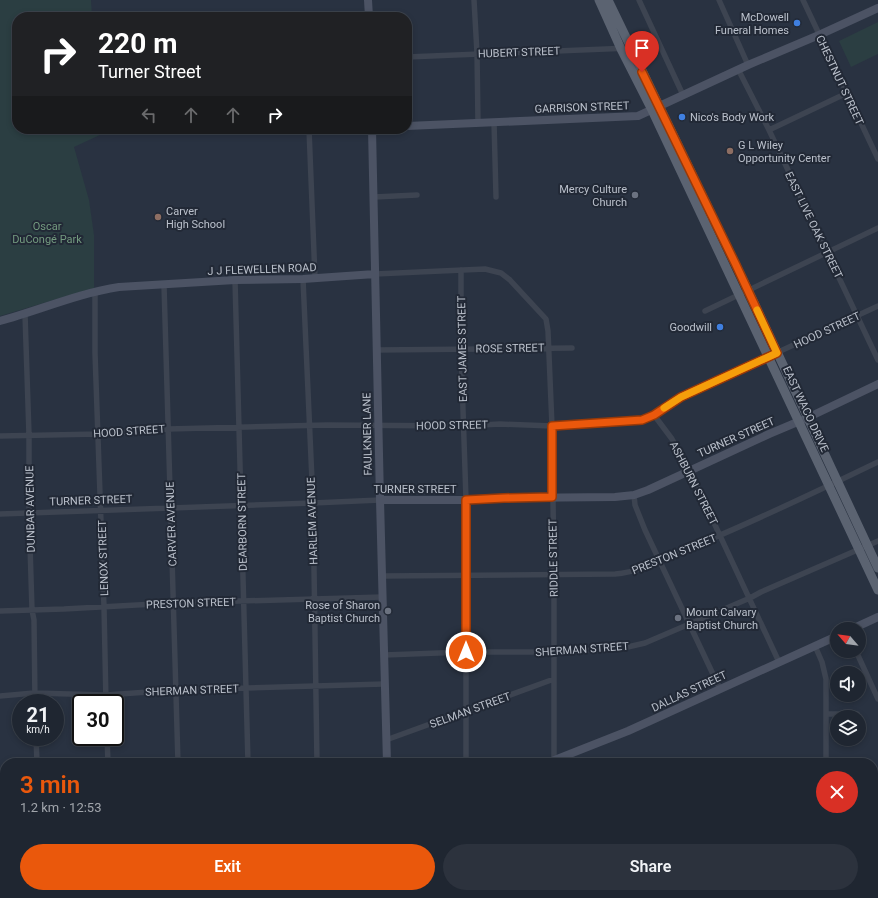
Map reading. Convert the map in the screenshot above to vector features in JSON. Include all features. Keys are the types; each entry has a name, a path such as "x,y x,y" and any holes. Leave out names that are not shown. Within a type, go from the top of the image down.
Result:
{"main road":[{"name":"EAST WACO DRIVE","path":"599,0 626,48 748,290 777,353 828,486 878,590"},
{"name":"EAST WACO DRIVE","path":"608,0 626,48"},
{"name":"EAST WACO DRIVE","path":"656,108 738,295 768,357 837,482 878,568"}],"street":[{"path":"368,0 369,12"},
{"path":"474,0 477,54 478,123"},
{"path":"639,0 683,95"},
{"path":"719,0 748,65"},
{"name":"CHESTNUT STREET","path":"803,0 878,159"},
{"name":"GARRISON STREET","path":"412,126 631,117 643,114 738,69 878,8"},
{"name":"HUBERT STREET","path":"412,57 626,48"},
{"name":"EAST LIVE OAK STREET","path":"738,69 769,130 878,360"},
{"path":"769,130 847,93"},
{"path":"494,122 496,197"},
{"path":"309,134 315,278"},
{"name":"FAULKNER LANE","path":"372,134 374,274 387,758"},
{"path":"374,197 417,195"},
{"path":"705,311 878,228"},
{"name":"J J FLEWELLEN ROAD","path":"0,321 105,289 235,280 303,279 486,269 501,273 522,293"},
{"name":"EAST JAMES STREET","path":"461,270 461,350 466,500 466,758"},
{"name":"HARLEM AVENUE","path":"303,279 312,504 317,758"},
{"name":"DEARBORN STREET","path":"235,280 248,758"},
{"name":"CARVER AVENUE","path":"164,285 178,758"},
{"name":"LENOX STREET","path":"95,292 95,353 99,434 106,694"},
{"name":"RIDDLE STREET","path":"522,293 546,319 549,348 552,426 555,652 551,758"},
{"name":"HOOD STREET","path":"0,436 99,434 168,429 379,425 463,426 500,424 552,426 634,422 654,415 681,397 878,306"},
{"name":"DUNBAR AVENUE","path":"25,314 29,435 29,513 32,610 34,620 34,693"},
{"name":"ROSE STREET","path":"376,350 572,348"},
{"name":"TURNER STREET","path":"0,514 242,505 312,504 380,500 466,500 552,497 615,497 634,495 803,420 878,384"},
{"name":"ASHBURN STREET","path":"654,415 672,439 690,470 779,662"},
{"name":"PRESTON STREET","path":"382,576 624,573 638,570 720,535 878,462"},
{"path":"634,495 635,505 659,560 720,689"},
{"name":"SHERMAN STREET","path":"384,655 466,652 555,652 618,649 645,643 868,546 878,540"},
{"name":"PRESTON STREET","path":"0,610 382,597"},
{"path":"866,623 878,618"},
{"name":"DALLAS STREET","path":"561,758 628,731 830,639"},
{"path":"815,646 822,662 826,679 826,758"},
{"path":"859,658 878,699"},
{"name":"SELMAN STREET","path":"386,740 554,679"},
{"name":"SHERMAN STREET","path":"0,696 34,693 106,694 176,690 384,684"},
{"path":"36,746 37,758"},
{"path":"107,746 108,758"}],"green space":[{"name":"Oscar DuCongé Park","path":"0,0 91,0 92,12 12,12 12,134 102,134 74,147 89,200 94,235 94,288 0,316"},
{"path":"878,22 878,54 851,67 839,41"}],"slow traffic":[{"path":"664,408 681,397 777,353 757,310"}],"place":[{"name":"McDowell Funeral Homes","path":"797,23"},
{"name":"Nico's Body Work","path":"682,117"},
{"name":"G L Wiley Opportunity Center","path":"730,151"},
{"name":"Mercy Culture Church","path":"635,195"},
{"name":"Carver High School","path":"158,217"},
{"name":"Goodwill","path":"720,327"},
{"name":"Rose of Sharon Baptist Church","path":"388,611"},
{"name":"Mount Calvary Baptist Church","path":"678,618"}],"route":[{"path":"466,652 466,500 552,497 552,426 634,422 642,420 658,413 681,397 777,353 642,72"}]}
